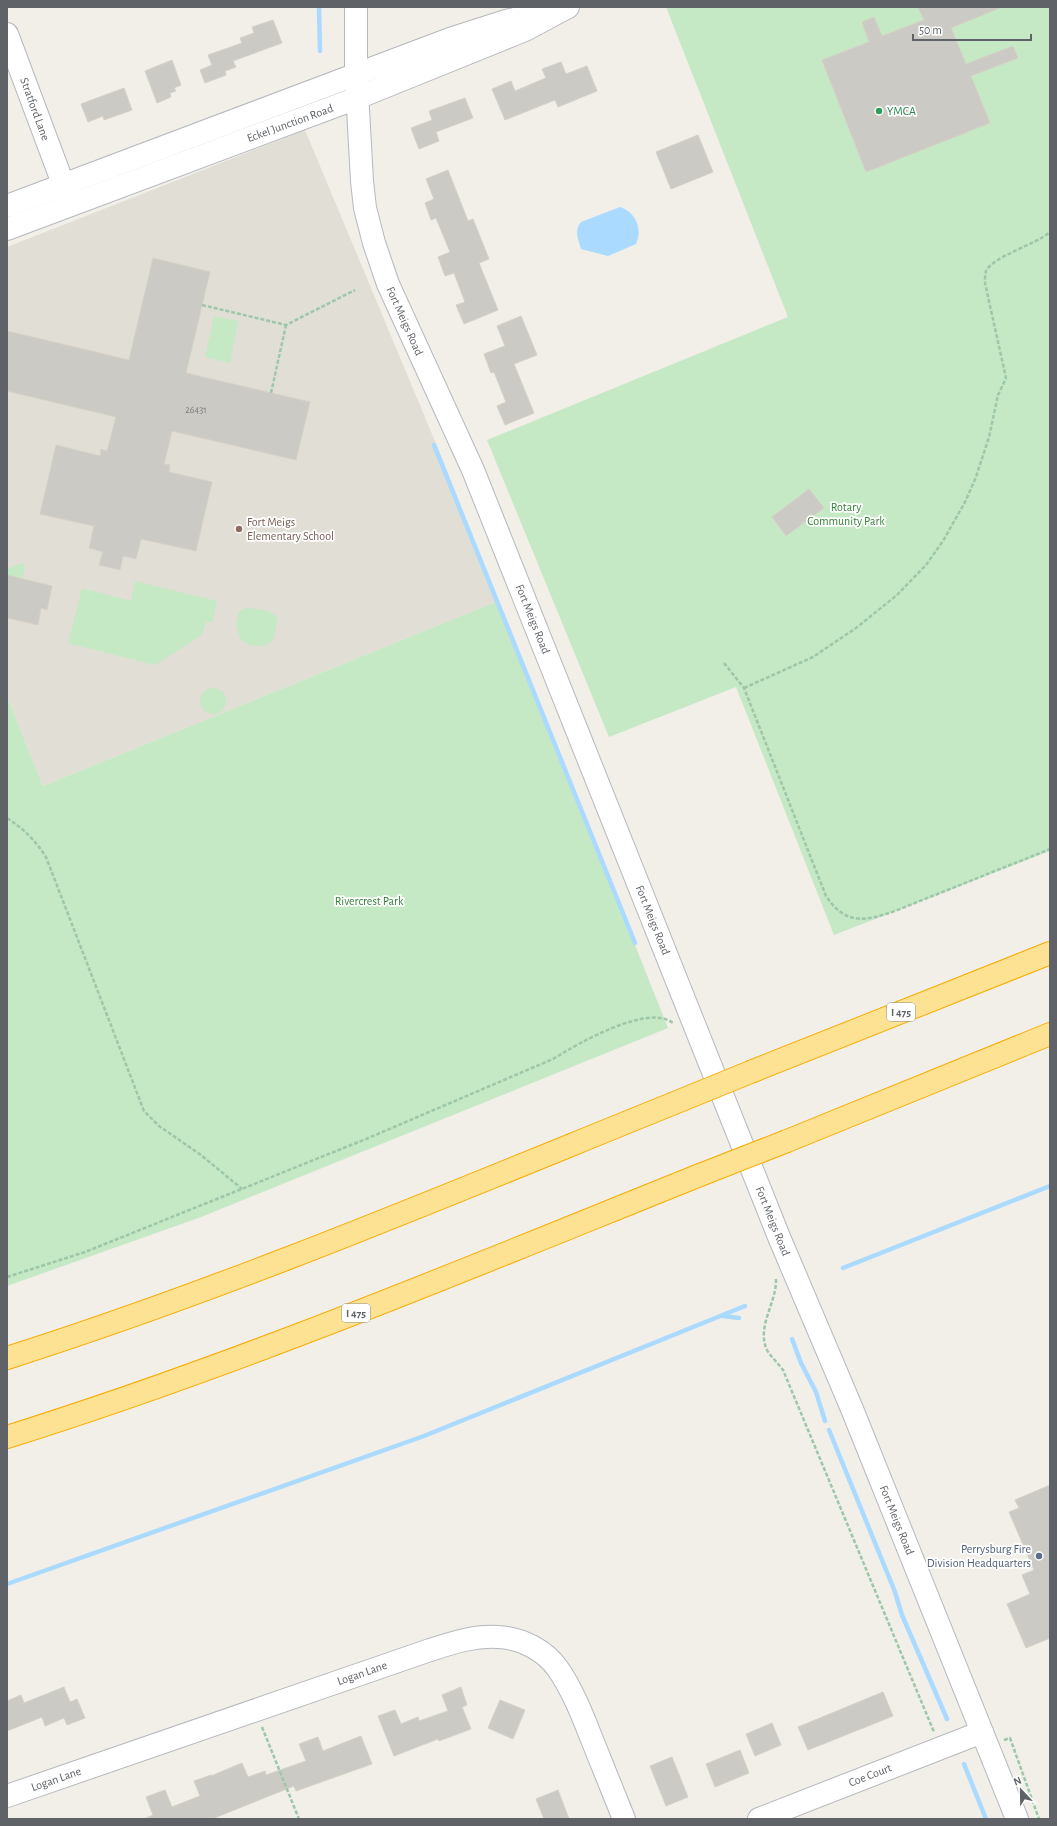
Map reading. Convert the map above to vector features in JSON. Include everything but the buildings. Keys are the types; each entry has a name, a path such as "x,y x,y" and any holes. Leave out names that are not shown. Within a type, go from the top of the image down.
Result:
{"highway":[{"name":"I 475","path":"7,1358 191,1296 301,1254 753,1071 1050,953"},
{"name":"I 475","path":"7,1437 192,1375 346,1317 1050,1034"}],"street":[{"name":"Fort Meigs Road","path":"356,7 357,98 365,208 374,243 388,284 473,470 779,1237 852,1409 1017,1819"},
{"name":"Eckel Junction Road","path":"7,206 356,73 492,25 565,7"},
{"name":"Eckel Junction Road","path":"7,229 357,98 525,30 568,7"},
{"name":"Stratford Lane","path":"7,34 71,205"},
{"name":"Logan Lane","path":"7,1796 430,1650 464,1640 499,1637 511,1638 530,1645 541,1652 558,1668 570,1688 624,1819"},
{"name":"Coe Court","path":"759,1819 982,1732"}],"path":[{"path":"744,688 813,657 856,628 897,595 926,565 943,541 965,502 976,476 989,437 998,395 1006,378 985,283 987,270 999,259 1035,242 1050,232"},
{"path":"202,305 286,326 355,290"},
{"path":"271,393 286,326"},
{"path":"724,663 744,688 821,885 831,904 838,911 847,916 872,919 1050,849"},
{"path":"7,818 27,832 46,857 144,1111 159,1126 202,1155 242,1189"},
{"path":"7,1277 85,1252 366,1139 553,1059 573,1046 630,1022 659,1016 669,1019 678,1026"},
{"path":"775,1275 775,1293 764,1334 767,1349 783,1370 936,1736"},
{"path":"262,1727 299,1819"},
{"path":"1010,1738 1039,1819"}],"shaded area":[{"name":"Fort Meigs Elementary School","path":"305,130 442,458 498,601 43,786 7,696 7,247"}],"green space":[{"name":"Rotary Community Park","path":"666,7 1050,7 1050,851 834,935 736,687 609,737 487,440 788,317"},
{"path":"214,316 238,321 230,363 205,357"},
{"path":"22,563 24,564 25,568 22,579 7,575 7,569"},
{"path":"135,581 217,601 212,623 206,621 202,635 155,665 68,643 82,588 131,601"},
{"name":"Rivercrest Park","path":"498,601 668,1028 201,1217 7,1286 7,696 43,786"},
{"path":"246,608 266,611 276,616 277,621 274,638 271,642 262,646 257,646 243,642 240,639 236,624 239,611"},
{"path":"213,688 222,692 226,701 222,710 213,714 204,710 200,701 204,692"}],"water":[{"path":"620,207 626,209 637,222 639,233 636,244 608,256 581,249 577,232 581,222"}],"waterway":[{"path":"319,7 320,51"},
{"path":"434,445 635,943"},
{"path":"843,1268 1050,1186"},
{"path":"7,1584 424,1436 745,1306"},
{"path":"723,1316 739,1318"},
{"path":"792,1339 801,1363 816,1392 825,1421"},
{"path":"829,1430 895,1592 902,1615 947,1719"},
{"path":"964,1764 986,1819"}],"place":[{"name":"YMCA","path":"879,111"},
{"name":"Fort Meigs Elementary School","path":"239,529"},
{"name":"Perrysburg Fire Division Headquarters","path":"1039,1556"}]}
